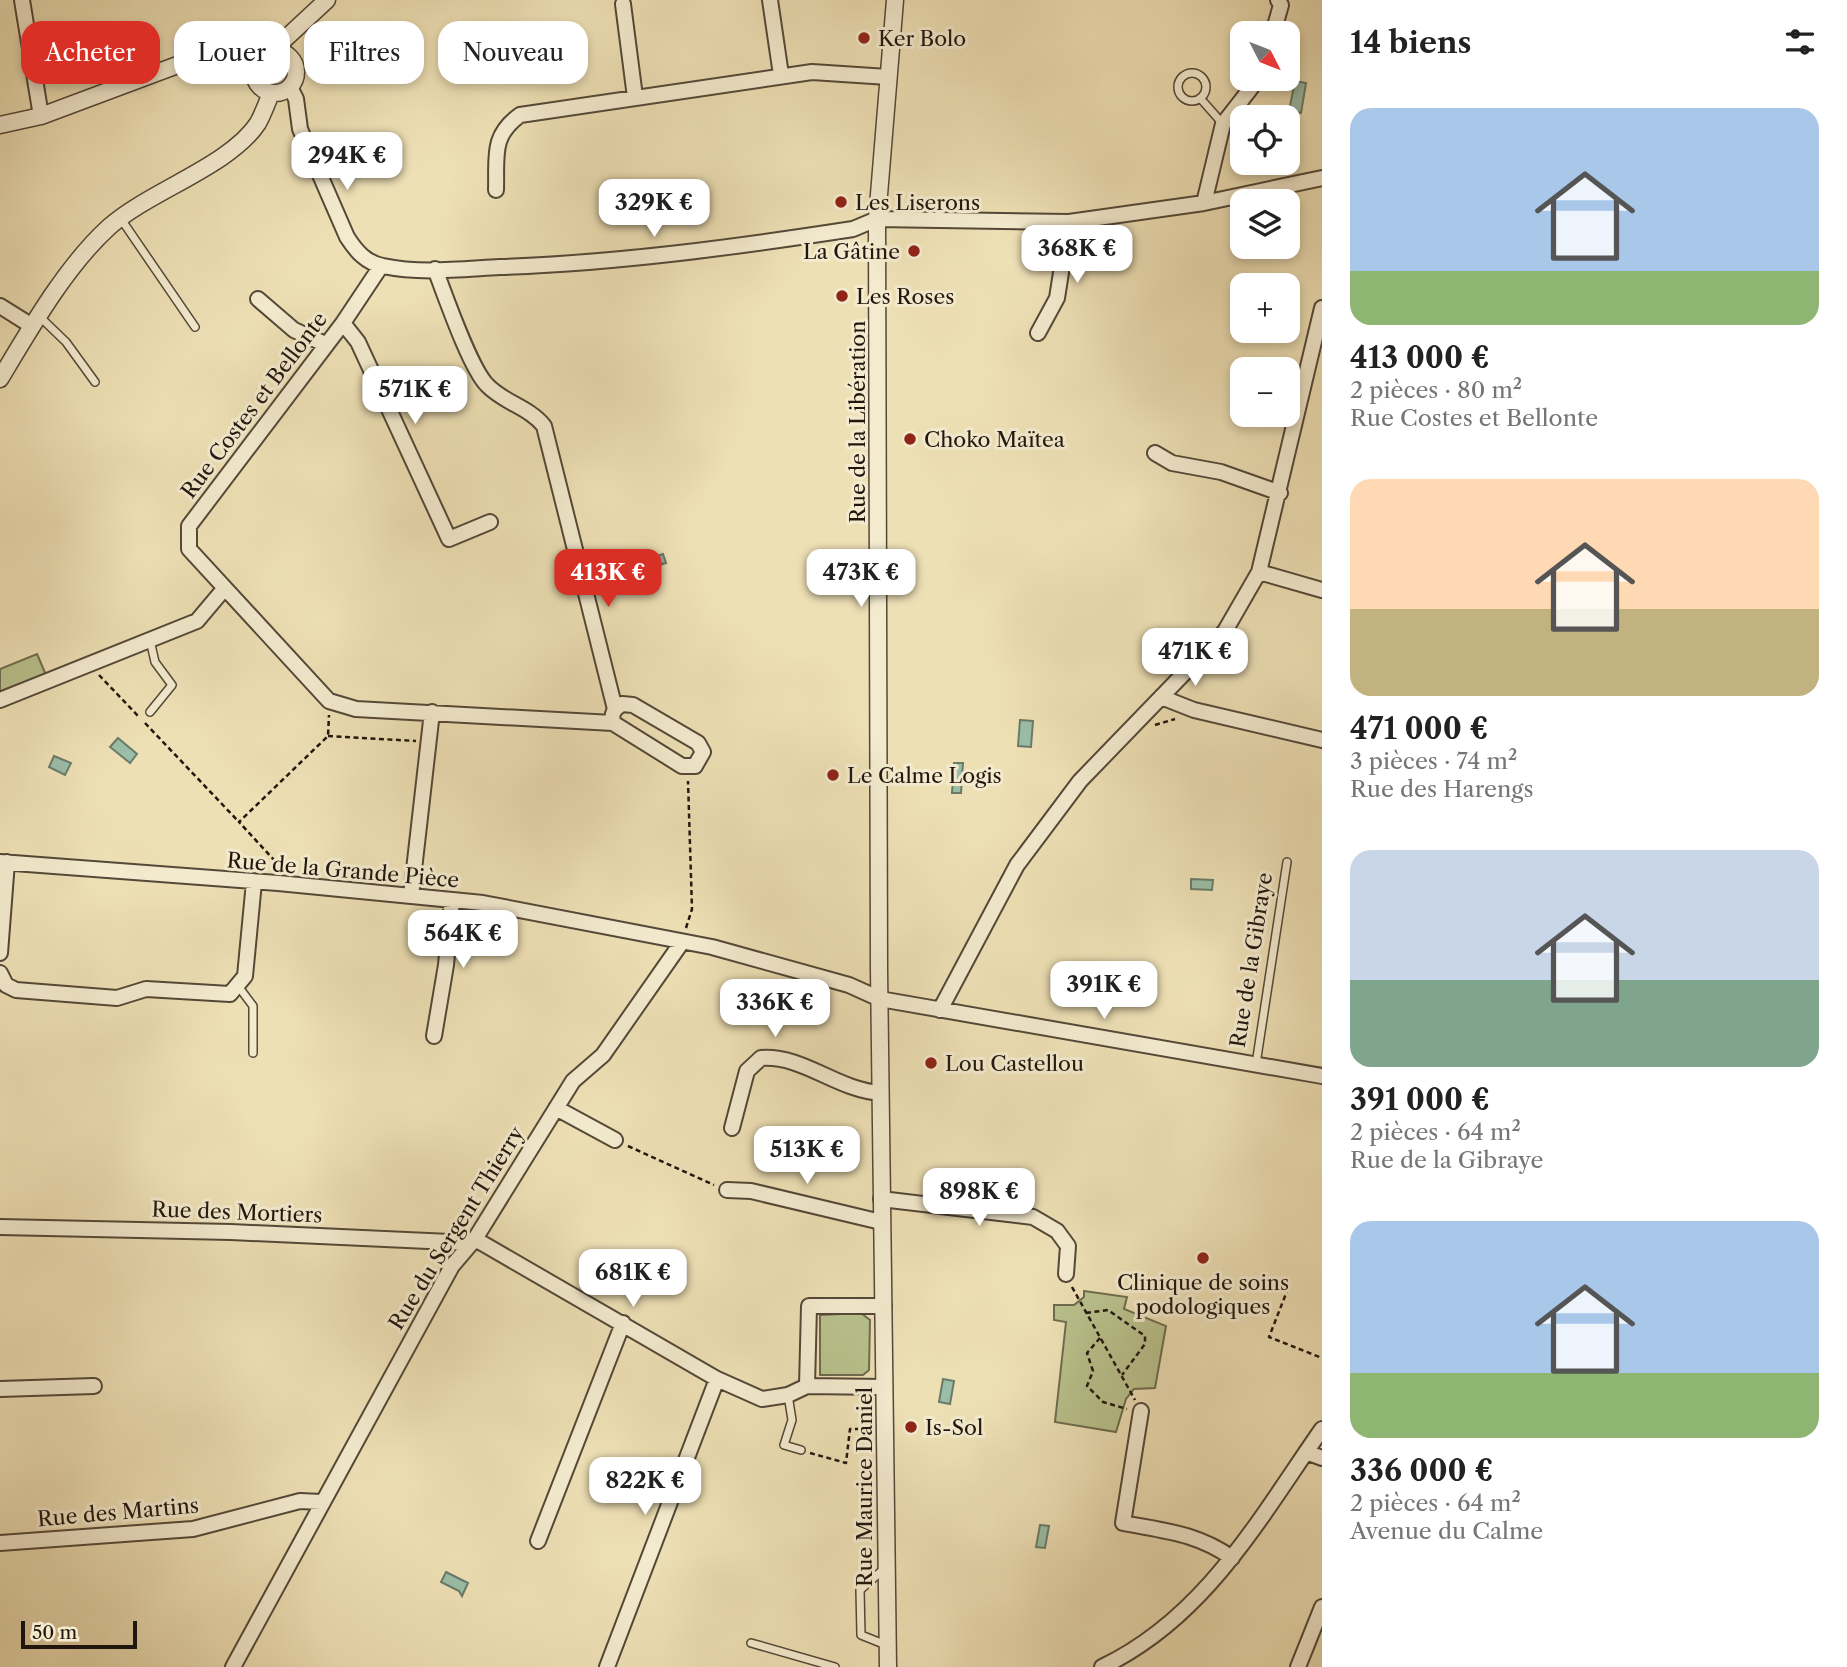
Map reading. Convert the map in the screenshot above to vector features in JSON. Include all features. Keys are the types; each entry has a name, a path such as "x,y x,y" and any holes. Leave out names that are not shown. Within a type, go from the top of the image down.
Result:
{"street":[{"path":"22,0 41,116"},
{"path":"770,0 782,75"},
{"name":"Rue de la Libération","path":"884,1306 881,1222 877,219 895,0"},
{"path":"1276,21 1281,5 1278,0"},
{"path":"623,4 635,97"},
{"path":"290,34 321,5"},
{"path":"256,84 271,93 290,87 296,74 290,57 321,5"},
{"path":"0,125 41,116 174,66"},
{"path":"496,190 498,142 505,126 520,115 782,75 812,72 888,78"},
{"path":"290,87 296,99 300,130 347,237 358,253 381,266 435,270 669,256 853,229 877,219 1069,222 1204,202 1322,178"},
{"path":"1204,202 1223,124 1249,91"},
{"path":"0,379 36,322 88,250 120,218 242,141 258,122 271,93"},
{"path":"1038,333 1057,298 1069,222"},
{"name":"Rue Costes et Bellonte","path":"329,701 189,549 189,526 343,323 381,266"},
{"path":"435,270 485,384 512,405 534,413 544,426 614,716"},
{"path":"258,299 294,330 325,344"},
{"path":"0,306 36,322"},
{"path":"940,1010 1017,865 1080,781 1225,631 1259,572 1280,494 1322,308"},
{"path":"343,323 358,342 449,539 490,522"},
{"path":"1155,453 1172,463 1221,472 1280,494"},
{"path":"1259,572 1322,590"},
{"path":"0,700 197,621 224,589"},
{"path":"1161,697 1194,710 1322,740"},
{"path":"329,701 356,709 614,716 688,768 700,761 702,752 698,743 633,705 622,704 614,716"},
{"path":"411,895 432,712"},
{"path":"0,953 3,862"},
{"name":"Rue de la Grande Pièce","path":"3,862 452,900 682,942 849,985 880,999"},
{"path":"0,973 6,985 16,990 117,998 146,989 230,994 245,976 254,882"},
{"path":"434,1036 446,965 452,900"},
{"name":"Rue du Sergent Thierry","path":"233,1667 452,1266 473,1241 573,1081 603,1055 682,942"},
{"name":"Rue de la Gibraye","path":"880,999 1322,1076"},
{"path":"732,1128 747,1071 761,1058 781,1056 858,1092 881,1093"},
{"path":"556,1108 615,1140"},
{"path":"727,1191 751,1191 881,1222"},
{"path":"881,1199 1033,1217 1057,1231 1068,1245 1066,1274"},
{"name":"Rue des Mortiers","path":"0,1227 473,1241 717,1379 762,1399 788,1395 807,1386 884,1387"},
{"path":"807,1386 809,1306 884,1306"},
{"name":"Rue Maurice Daniel","path":"884,1306 888,1667"},
{"path":"538,1541 622,1323"},
{"path":"607,1667 717,1379"},
{"path":"0,1389 94,1386"},
{"path":"1141,1411 1123,1523 1208,1541 1232,1558"},
{"path":"1102,1667 1143,1643 1177,1618 1215,1581 1322,1429"},
{"path":"1306,1452 1322,1458"},
{"name":"Rue des Martins","path":"0,1543 193,1529 300,1501 321,1502"},
{"path":"1298,1667 1322,1606"}],"lane":[{"path":"1200,98 1223,124"},
{"path":"120,218 195,327"},
{"path":"36,322 66,342 95,382"},
{"path":"150,639 155,663 172,685 150,712"},
{"name":"Rue de la Gibraye","path":"1256,1065 1287,862"},
{"path":"237,985 253,1006 253,1053"},
{"path":"788,1395 792,1420 784,1445 801,1450"},
{"path":"886,1568 860,1590 861,1635 886,1645"},
{"path":"751,1643 835,1667"}],"path":[{"path":"89,664 274,860 273,883"},
{"path":"239,822 328,736 329,701"},
{"path":"1151,727 1186,716 1194,710"},
{"path":"328,736 429,742"},
{"path":"682,942 692,909 688,768"},
{"path":"615,1140 727,1191"},
{"path":"1066,1274 1141,1411"},
{"path":"1275,1280 1289,1286 1269,1338 1322,1358"},
{"path":"1086,1313 1108,1310 1145,1336 1145,1344 1122,1376"},
{"path":"1100,1338 1087,1353 1093,1371 1087,1383 1089,1392 1114,1406 1141,1411"},
{"path":"801,1450 846,1463 850,1429 884,1429"}],"shaded area":[{"path":"1300,82 1306,83 1301,113 1300,105 1290,105 1293,91 1300,91"},
{"path":"663,554 666,563 643,569 641,561"},
{"path":"37,654 46,675 0,694 0,669"},
{"path":"1020,720 1033,721 1031,747 1018,746"},
{"path":"118,738 137,754 130,763 110,747"},
{"path":"54,756 71,763 65,775 49,767"},
{"path":"954,763 963,763 961,793 952,793"},
{"path":"1191,879 1213,880 1212,890 1191,889"},
{"path":"1084,1291 1127,1297 1124,1309 1166,1326 1155,1388 1134,1389 1126,1399 1116,1432 1055,1422 1066,1322 1054,1320 1054,1305 1074,1305 1084,1297"},
{"path":"861,1313 870,1320 869,1370 863,1375 820,1375 820,1315"},
{"path":"943,1379 954,1381 950,1404 939,1402"},
{"path":"1040,1525 1049,1526 1045,1548 1036,1547"},
{"path":"446,1572 468,1583 462,1596 459,1591 441,1582"}],"place":[{"name":"Ker Bolo","path":"864,38"},
{"name":"Les Liserons","path":"841,202"},
{"name":"La Gâtine","path":"914,251"},
{"name":"Les Roses","path":"842,296"},
{"name":"Choko Maïtea","path":"910,439"},
{"name":"Le Calme Logis","path":"833,775"},
{"name":"Lou Castellou","path":"931,1063"},
{"name":"Clinique de soins podologiques","path":"1203,1258"},
{"name":"Is-Sol","path":"911,1427"}]}
